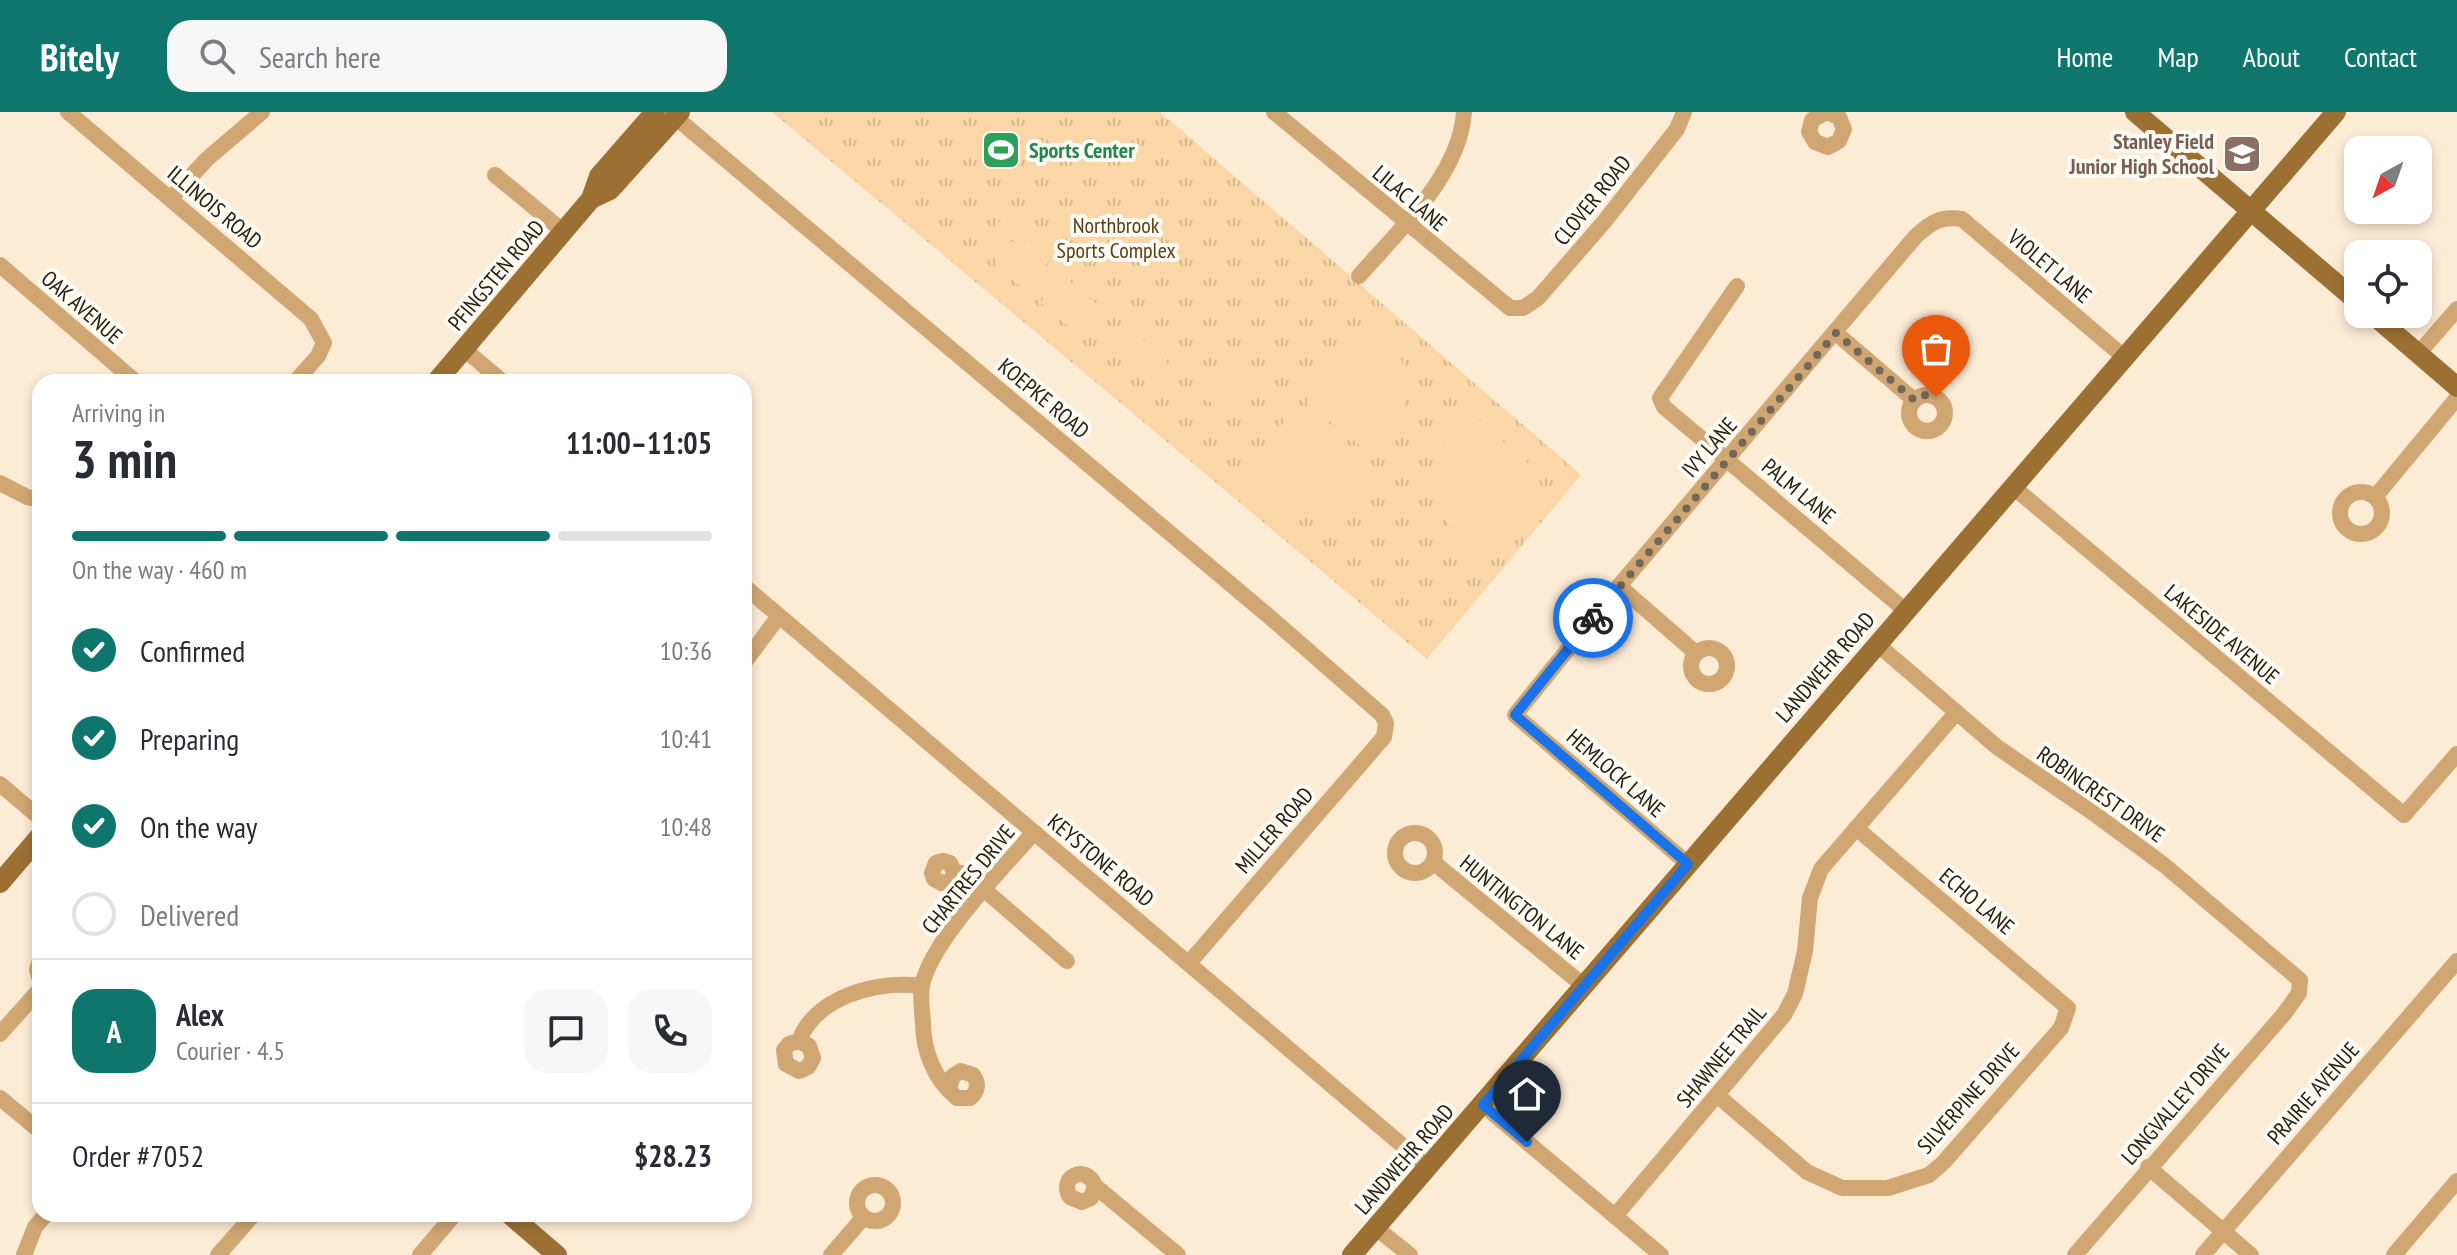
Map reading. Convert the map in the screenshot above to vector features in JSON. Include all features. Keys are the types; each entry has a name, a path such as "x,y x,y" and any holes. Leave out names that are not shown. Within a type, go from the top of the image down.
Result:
{"main road":[{"name":"PFINGSTEN ROAD","path":"443,374 591,199 599,176 655,112"},
{"path":"2135,112 2344,290"},
{"name":"LANDWEHR ROAD","path":"1352,1255 2336,112"},
{"name":"PFINGSTEN ROAD","path":"591,199 610,190 675,114"},
{"path":"2388,328 2457,387"},
{"path":"0,883 32,845"},
{"path":"518,1222 557,1255"}],"street":[{"name":"ILLINOIS ROAD","path":"68,112 311,319 324,343 318,356 302,374"},
{"path":"171,198 207,159 262,112"},
{"name":"LILAC LANE","path":"1274,112 1292,118 1495,298 1510,308 1523,308"},
{"path":"1359,276 1443,177 1463,125 1464,112"},
{"name":"CLOVER ROAD","path":"1523,308 1538,298 1604,222 1677,129 1684,112"},
{"name":"KOEPKE ROAD","path":"675,114 1284,629 1378,710 1386,723"},
{"path":"495,175 564,232"},
{"name":"VIOLET LANE","path":"1945,217 1962,219 2124,357"},
{"name":"IVY LANE","path":"1515,715 1619,586 1916,236 1931,222 1945,217"},
{"name":"OAK AVENUE","path":"0,265 127,374"},
{"name":"PALM LANE","path":"1737,286 1660,398 1664,407 1906,611"},
{"path":"2418,354 2457,309"},
{"path":"1836,333 1914,400"},
{"path":"464,349 494,374"},
{"path":"2375,497 2457,398"},
{"path":"0,483 32,498"},
{"name":"LAKESIDE AVENUE","path":"2012,486 2404,815 2457,754"},
{"path":"1619,586 1696,653"},
{"name":"KEYSTONE ROAD","path":"752,593 1429,1168"},
{"path":"752,652 779,616"},
{"name":"ROBINCREST DRIVE","path":"1877,644 1997,747 2164,865 2300,980"},
{"name":"SHAWNEE TRAIL","path":"1615,1216 1784,1015 1795,994 1805,951 1810,898 1821,869 1956,713"},
{"name":"HEMLOCK LANE","path":"1515,715 1688,864"},
{"name":"MILLER ROAD","path":"1189,963 1384,737 1386,723"},
{"path":"0,784 32,811"},
{"name":"ECHO LANE","path":"1856,828 2068,1008"},
{"name":"CHARTRES DRIVE","path":"949,1088 928,1059 923,1041 922,986 953,926 1034,832"},
{"name":"HUNTINGTON LANE","path":"1433,862 1584,986"},
{"path":"954,872 966,874 1067,961"},
{"name":"PRAIRIE AVENUE","path":"2203,1255 2457,961"},
{"name":"LONGVALLEY DRIVE","path":"2075,1255 2148,1167 2284,1014 2299,993 2300,980"},
{"path":"799,1041 804,1027 818,1012 844,997 874,987 922,986"},
{"path":"0,1034 32,998"},
{"name":"SILVERPINE DRIVE","path":"1718,1096 1807,1172 1842,1188 1888,1188 1929,1175 1944,1162 2061,1028 2068,1008"},
{"path":"0,1098 32,1124"},
{"path":"1483,1105 1661,1255"},
{"path":"2148,1167 2251,1255"},
{"path":"2394,1255 2457,1181"},
{"path":"1095,1186 1178,1255"},
{"path":"831,1255 863,1218"},
{"path":"24,1255 39,1222"},
{"path":"218,1255 247,1222"},
{"path":"420,1255 448,1222"},
{"path":"1376,1228 1410,1255"}],"green space":[{"name":"Northbrook Sports Complex","path":"772,112 1160,112 1581,475 1427,659"},
{"path":"1000,221 1013,232 989,261 976,250"},
{"path":"1018,235 1031,247 1007,275 994,264"},
{"path":"1035,250 1049,261 1025,290 1012,279"},
{"path":"1063,276 1077,287 1055,314 1040,303"},
{"path":"1083,293 1097,304 1075,332 1061,320"},
{"path":"1371,317 1390,336 1405,376 1405,405 1400,423 1381,456 1372,455 1306,403 1309,400 1303,387 1307,381 1316,380"},
{"path":"1133,331 1170,366 1151,387 1113,353"},
{"path":"1231,354 1254,374 1220,411 1199,392"},
{"path":"1306,411 1316,413 1336,429 1333,434 1380,477 1344,503 1308,513 1271,506 1233,484 1291,413 1295,416"},
{"path":"1473,415 1538,472 1541,486 1535,497 1539,500 1484,562 1445,519 1435,494 1442,443 1454,427"}],"way so far":[{"path":"1593,618 1836,333 1914,400 1923,395 1936,397"}],"place":[{"name":"Sports Center","path":"1001,150"},
{"name":"Stanley Field Junior High School","path":"2242,154"}],"route":[{"path":"1527,1142 1483,1105 1688,864 1515,715 1593,618"}]}
